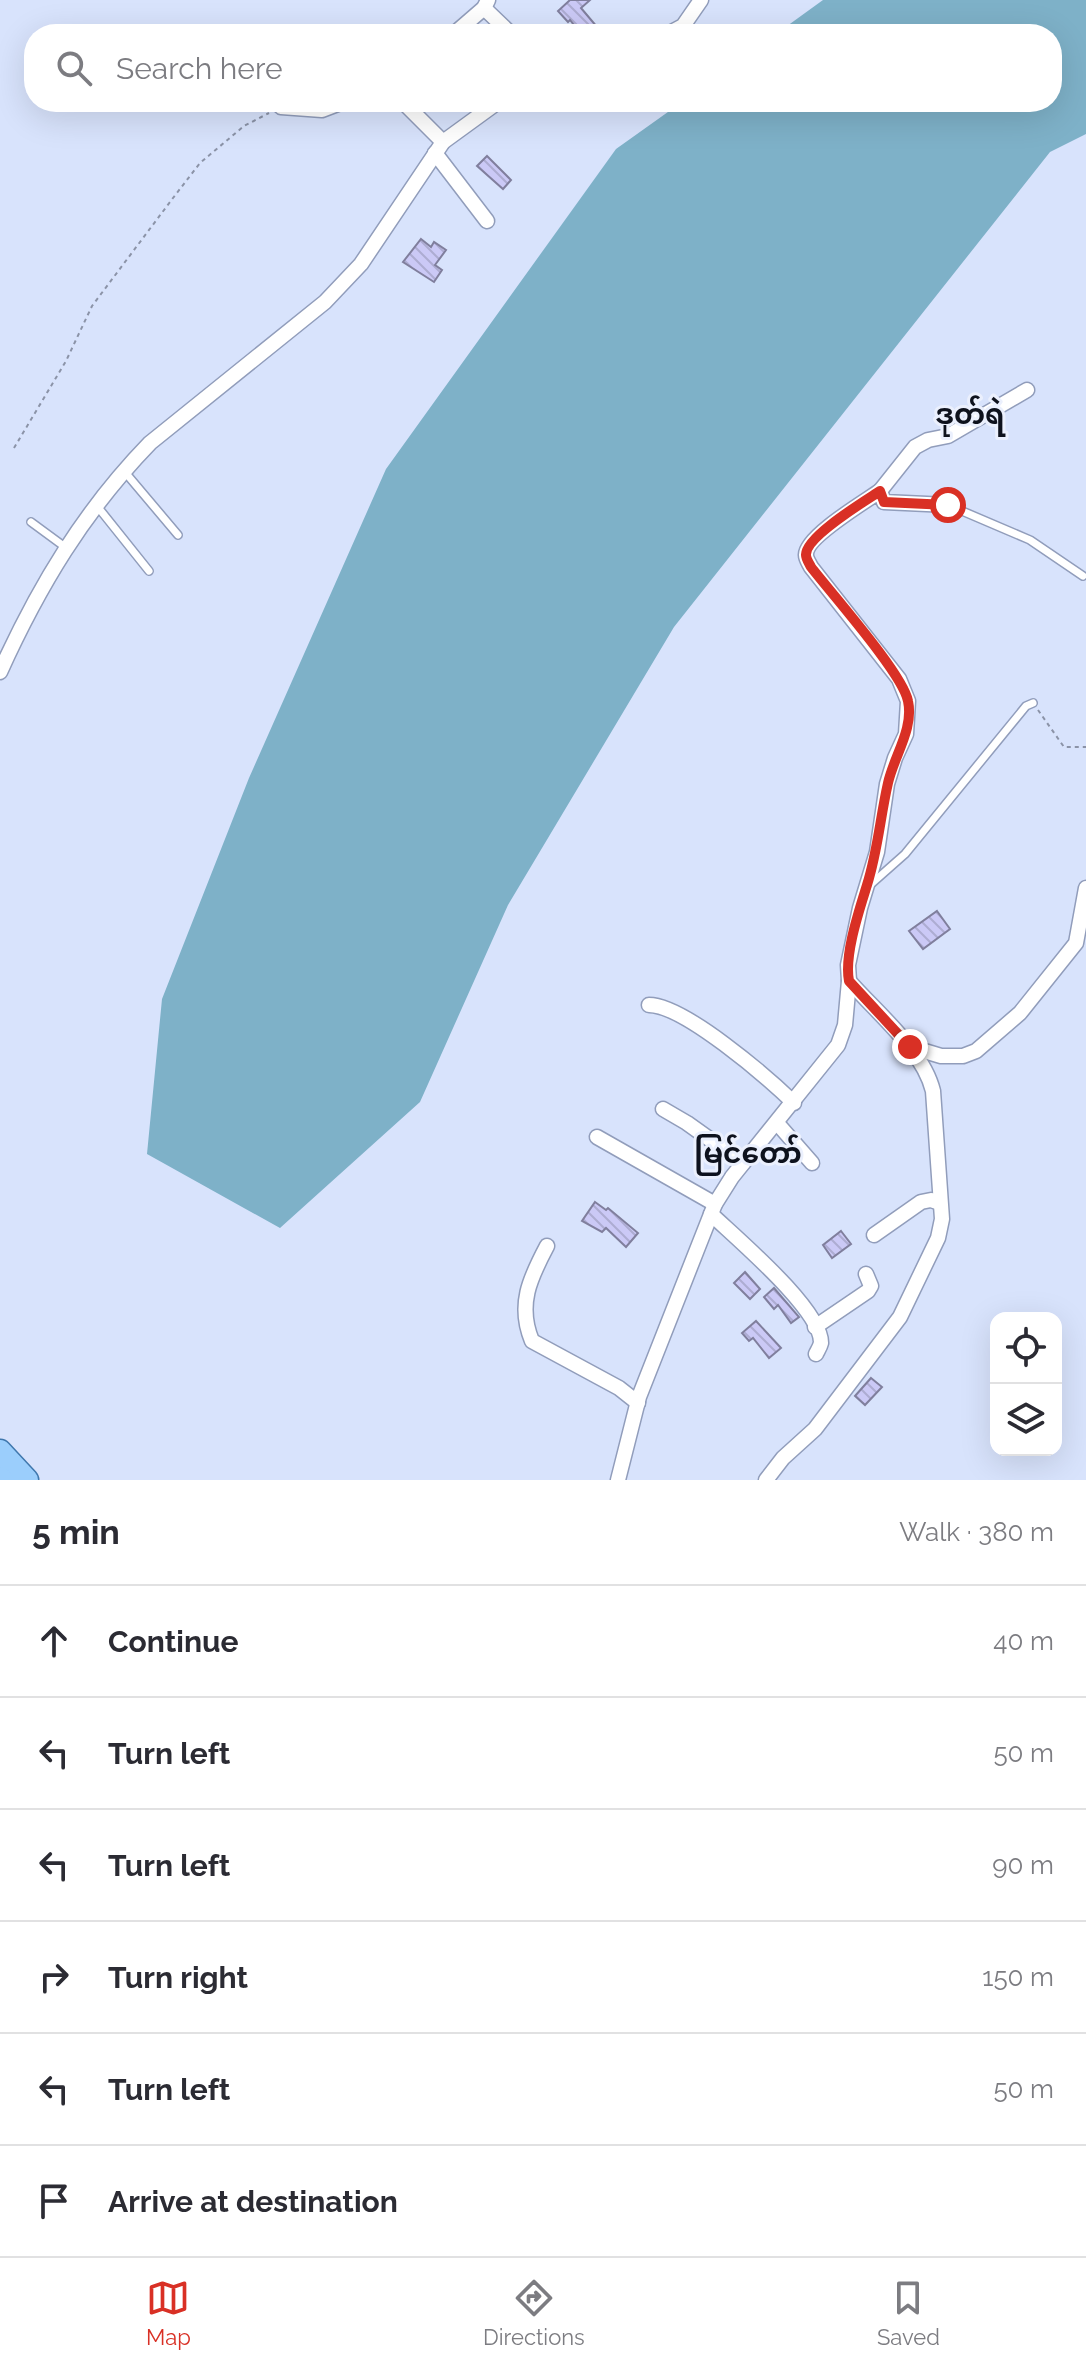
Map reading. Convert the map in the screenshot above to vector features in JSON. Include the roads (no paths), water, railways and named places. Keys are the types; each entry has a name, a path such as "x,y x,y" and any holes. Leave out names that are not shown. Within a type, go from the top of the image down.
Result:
{"main road":[{"path":"0,1451 27,1480"}],"street":[{"path":"684,24 701,0"},
{"path":"465,24 486,4 503,24"},
{"path":"411,112 439,147 487,221"},
{"path":"0,672 21,626 65,547 124,471 150,443 325,302 361,264 439,147 485,112"},
{"path":"618,1480 638,1403 713,1209 743,1163 838,1045 845,1025 848,965 877,852 887,784 906,734 908,701 899,679 811,567 806,554 808,546 828,527 880,491 915,447 928,440 948,436 1027,390"},
{"path":"880,491 884,502 948,505"},
{"path":"910,1047 941,1056 963,1056 976,1051 1020,1013 1076,943 1086,888"},
{"path":"766,1480 783,1458 815,1429 900,1317 938,1238 942,1219 933,1091 926,1068 849,981"},
{"path":"649,1005 686,1019 721,1042 764,1074 794,1103"},
{"path":"663,1109 743,1163"},
{"path":"777,1123 812,1163"},
{"path":"597,1137 713,1209 801,1302 821,1345 816,1354"},
{"path":"874,1235 921,1202 940,1203"},
{"path":"547,1246 529,1279 523,1305 526,1328 532,1341 551,1354 619,1388 638,1403"},
{"path":"815,1327 868,1291 871,1286 866,1274"}],"lane":[{"path":"124,471 178,535"},
{"path":"96,504 149,571"},
{"path":"948,505 1030,540 1083,576"},
{"path":"31,522 65,547"},
{"path":"866,890 905,854 1026,706 1033,703"}],"water":[{"path":"823,0 1086,0 1086,134 1050,152 674,627 508,905 420,1102 280,1228 147,1154 162,999 249,778 386,469 616,149 668,112 1062,112 1062,24 790,24"}],"district":[{"name":"ဒုတ်ရဲ","path":"970,414"},
{"name":"မြင်တော်","path":"748,1153"}]}
